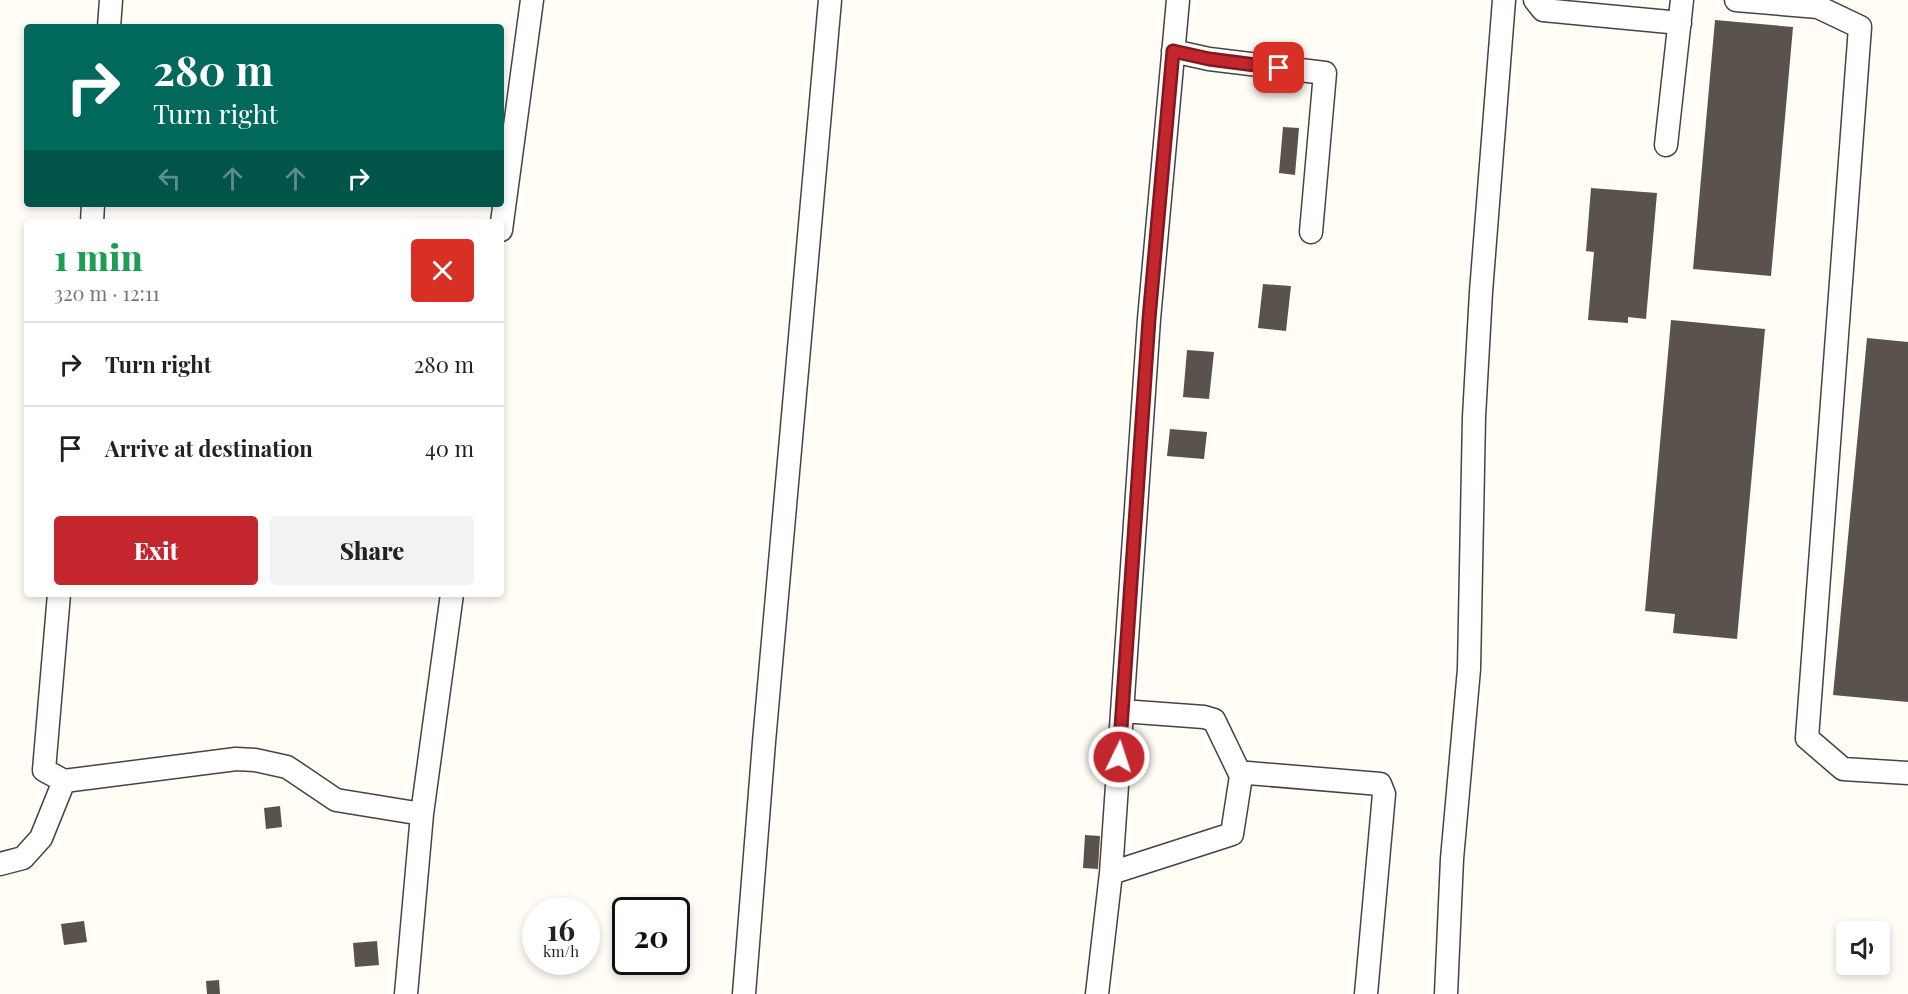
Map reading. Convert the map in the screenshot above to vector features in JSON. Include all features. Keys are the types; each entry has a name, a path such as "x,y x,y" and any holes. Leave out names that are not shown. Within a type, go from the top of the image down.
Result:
{"lane":[{"path":"109,24 111,0"},
{"path":"502,219 532,0"},
{"path":"744,994 830,0"},
{"path":"1097,994 1111,873 1149,319 1178,0"},
{"path":"1446,994 1452,859 1469,669 1474,417 1481,292 1504,0"},
{"path":"1535,0 1543,10 1680,23"},
{"path":"1666,145 1682,0"},
{"path":"1736,0 1818,7 1860,27 1807,738 1843,769 1908,773"},
{"path":"1173,51 1209,59 1325,73 1311,232"},
{"path":"59,597 44,770 64,781 236,759 255,760 287,767 336,800 422,814"},
{"path":"406,994 422,814 452,597"},
{"path":"1111,873 1232,834 1241,776 1214,720 1204,717 1122,711"},
{"path":"1241,776 1253,773 1375,782 1383,788 1366,994"},
{"path":"0,864 23,858 41,838 64,781"}],"building":[{"path":"1715,20 1793,27 1771,276 1693,269"},
{"path":"1283,127 1299,128 1295,175 1279,173"},
{"path":"1591,188 1657,193 1646,319 1628,317 1628,323 1588,320 1594,252 1586,251"},
{"path":"1263,284 1291,286 1286,331 1258,328"},
{"path":"1671,320 1765,329 1737,639 1673,633 1675,614 1645,611"},
{"path":"1867,338 1908,342 1908,702 1833,695"},
{"path":"1187,350 1214,352 1209,399 1183,397"},
{"path":"1170,429 1207,432 1204,459 1167,456"},
{"path":"280,806 282,827 266,829 264,808"},
{"path":"1085,835 1100,836 1098,869 1083,868"},
{"path":"84,921 87,942 64,945 61,924"},
{"path":"377,941 379,965 355,967 353,943"},
{"path":"219,980 220,994 207,994 206,981"}],"route":[{"path":"1119,757 1149,319 1173,51 1209,59 1279,68"}]}
